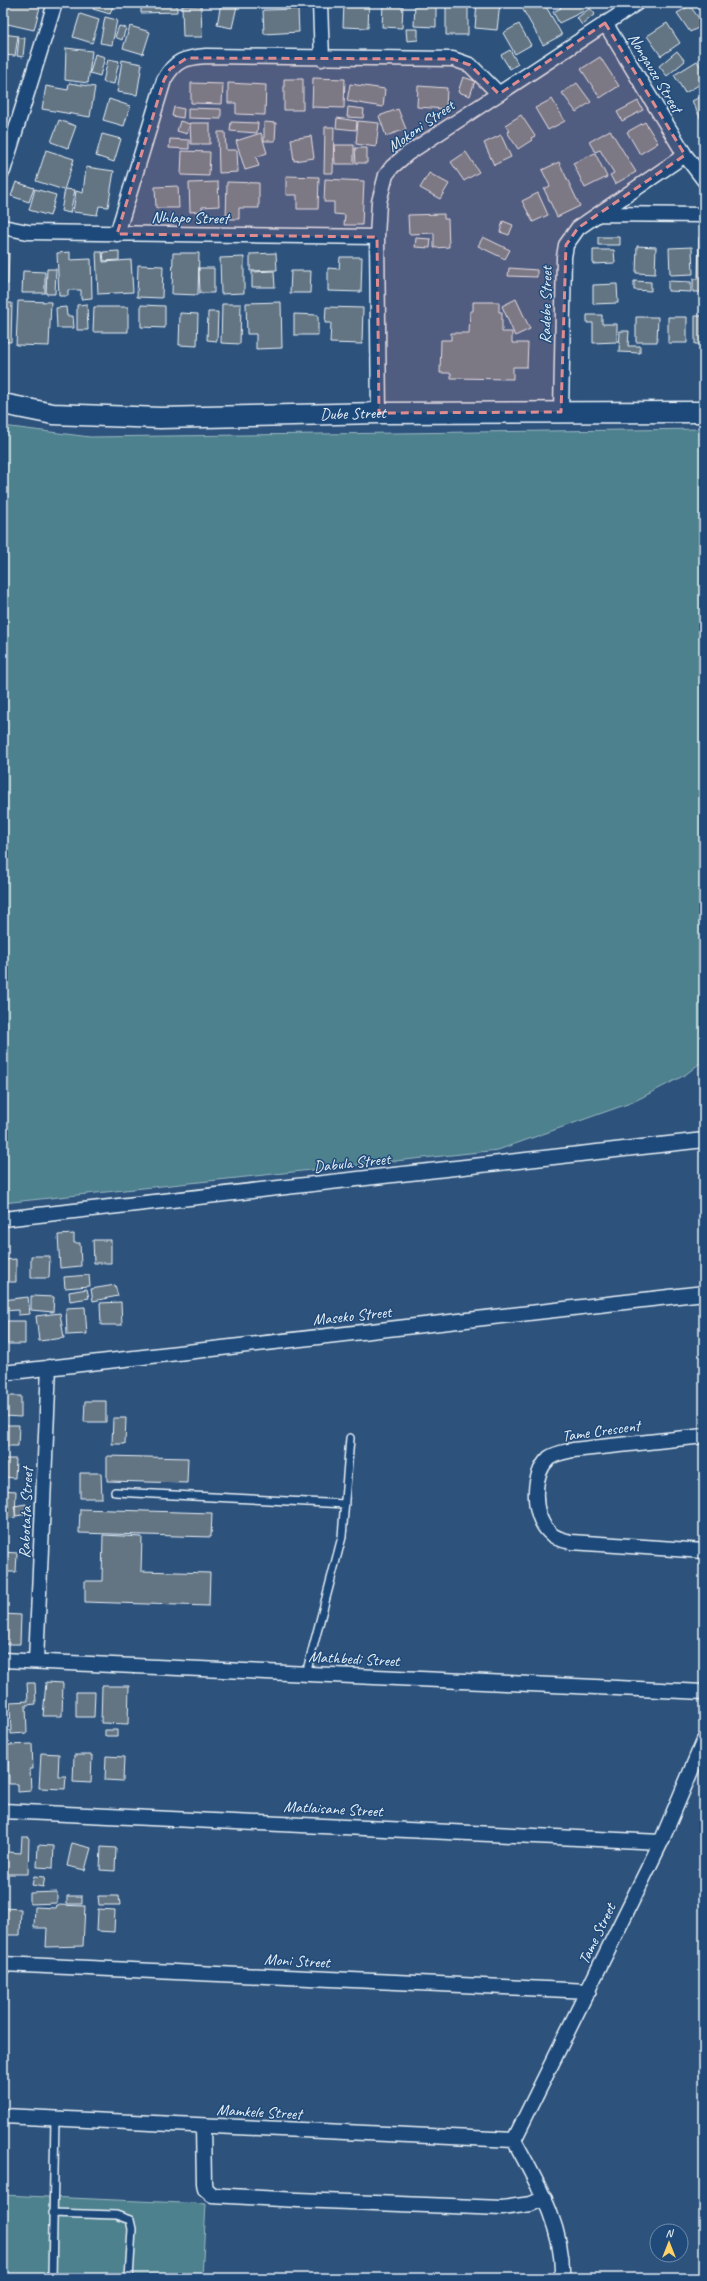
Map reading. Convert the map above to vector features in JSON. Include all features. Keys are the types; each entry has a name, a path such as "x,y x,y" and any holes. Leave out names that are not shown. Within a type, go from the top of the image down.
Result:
{"street":[{"path":"3,171 55,3"},
{"path":"320,3 322,59"},
{"name":"Mokoni Street","path":"379,413 378,237 382,186 386,175 392,167 407,154 637,3"},
{"name":"Nongauze Street","path":"605,23 685,155 704,180"},
{"path":"117,234 164,80 170,69 187,58 206,56 322,59 453,59 470,65 499,94"},
{"name":"Radebe Street","path":"561,412 564,257 566,245 578,228 685,155"},
{"path":"600,214 704,215"},
{"name":"Nhlapo Street","path":"3,227 28,232 378,237"},
{"name":"Dube Street","path":"3,404 54,414 113,417 379,413 704,412"},
{"name":"Dabula Street","path":"3,1219 704,1140"},
{"name":"Maseko Street","path":"3,1373 704,1293"},
{"name":"Rabotata Street","path":"36,1661 49,1367"},
{"name":"Tame Crescent","path":"704,1436 572,1450 558,1454 544,1465 539,1473 536,1486 538,1507 542,1524 556,1538 571,1542 704,1551"},
{"name":"Mathbedi Street","path":"3,1660 704,1692"},
{"name":"Tame Street","path":"514,2140 661,1842 704,1740"},
{"name":"Matlaisane Street","path":"3,1811 661,1842"},
{"name":"Moni Street","path":"3,1964 588,1991"},
{"name":"Mamkele Street","path":"3,2116 514,2140"},
{"path":"202,2126 205,2189 207,2193 217,2196 502,2208 531,2204 545,2198"},
{"path":"514,2140 545,2198 560,2247 562,2278"}],"lane":[{"path":"306,1674 342,1537 350,1438"},
{"path":"115,1492 345,1504"},
{"path":"52,2278 52,2213 55,2118"},
{"path":"52,2213 116,2215 130,2220 132,2229 129,2278"}],"highlighted area":[{"path":"605,23 685,155 578,228 566,245 561,412 379,413 377,237 117,234 164,80 170,69 187,58 453,59 470,65 499,94"}],"green space":[{"path":"3,426 90,437 704,429 704,1060 685,1075 633,1102 498,1150 3,1203"},
{"path":"3,2195 206,2204 202,2278 3,2278"}],"building":[{"path":"3,3 41,3 34,30 3,23 5,17 3,16"},
{"path":"95,3 114,3 110,14 93,9"},
{"path":"141,3 177,3 177,12 141,13"},
{"path":"221,3 237,6 232,28 217,25"},
{"path":"344,3 369,3 368,28 343,27"},
{"path":"383,3 403,4 402,28 382,27"},
{"path":"415,3 436,3 436,27 414,26"},
{"path":"446,3 468,3 468,35 446,35"},
{"path":"477,3 500,3 497,30 475,28"},
{"path":"531,3 544,3 562,35 543,45 522,8"},
{"path":"558,3 580,3 584,11 559,23 553,12 561,8"},
{"path":"201,5 202,37 183,37 182,6"},
{"path":"690,6 704,25 690,32 677,13"},
{"path":"590,8 595,14 582,25 577,18"},
{"path":"298,9 299,32 264,34 263,10"},
{"path":"80,14 99,20 92,43 73,37"},
{"path":"105,17 117,20 112,45 100,43"},
{"path":"667,23 680,43 661,56 647,36"},
{"path":"519,24 531,45 515,54 503,33"},
{"path":"119,26 126,28 122,40 115,37"},
{"path":"130,26 150,32 143,54 123,48"},
{"path":"406,29 418,29 418,40 407,41"},
{"path":"3,34 18,36 15,56 3,55"},
{"path":"19,38 25,38 23,57 17,56"},
{"path":"66,48 92,51 88,83 65,80"},
{"path":"510,50 518,64 510,69 501,55"},
{"path":"677,51 685,61 667,76 659,66"},
{"path":"95,54 105,57 100,76 90,73"},
{"path":"600,57 619,86 600,98 581,69"},
{"path":"108,59 119,61 114,84 103,82"},
{"path":"122,60 142,64 137,95 117,92"},
{"path":"697,61 704,72 704,82 685,93 674,75"},
{"path":"463,77 475,81 470,96 458,92"},
{"path":"313,78 345,79 344,108 312,107"},
{"path":"284,79 303,79 303,110 284,110"},
{"path":"69,83 95,87 90,117 42,109 46,86 68,90"},
{"path":"191,83 223,84 222,104 191,103"},
{"path":"228,83 266,85 265,115 236,114 236,103 228,103"},
{"path":"577,83 591,102 576,112 562,93"},
{"path":"350,84 385,89 383,107 347,101"},
{"path":"418,86 447,88 446,109 417,107"},
{"path":"704,95 704,118 701,119 692,101"},
{"path":"109,99 130,106 124,126 103,120"},
{"path":"552,99 565,121 548,130 535,108"},
{"path":"638,101 643,110 622,121 617,112"},
{"path":"174,107 184,109 183,118 172,116"},
{"path":"348,107 364,109 363,118 347,117"},
{"path":"188,108 221,109 221,119 188,118"},
{"path":"398,109 406,129 386,136 379,116"},
{"path":"521,115 535,136 531,138 532,140 518,149 507,132 510,131 505,125"},
{"path":"337,118 357,121 356,130 336,128"},
{"path":"59,120 76,126 68,148 51,142"},
{"path":"180,121 190,124 187,134 177,131"},
{"path":"358,121 379,123 376,147 356,144"},
{"path":"231,122 258,123 257,133 230,131"},
{"path":"264,122 276,123 275,141 264,141"},
{"path":"645,122 658,143 640,154 627,132"},
{"path":"190,123 210,123 210,144 191,144"},
{"path":"325,127 334,127 333,173 324,173"},
{"path":"610,130 636,172 615,184 610,175 614,173 600,150 595,152 589,142"},
{"path":"218,132 225,132 226,150 237,150 238,172 219,173"},
{"path":"261,133 267,153 256,157 259,166 245,170 236,141"},
{"path":"102,134 121,139 114,162 96,156"},
{"path":"501,135 511,157 494,165 484,143"},
{"path":"311,136 314,158 294,161 291,139"},
{"path":"170,139 189,140 189,149 169,148"},
{"path":"334,145 354,145 354,164 335,164"},
{"path":"355,148 367,148 367,163 356,163"},
{"path":"46,150 74,159 64,190 36,181"},
{"path":"182,151 210,152 209,176 181,175"},
{"path":"466,152 479,172 464,181 451,162"},
{"path":"595,153 607,177 585,188 573,163"},
{"path":"559,162 580,206 557,217 544,189 550,186 542,170"},
{"path":"86,167 114,171 108,207 99,206 97,215 73,212 76,191 83,193"},
{"path":"429,173 449,184 440,199 420,188"},
{"path":"286,176 319,177 318,209 297,209 297,195 286,195"},
{"path":"325,179 364,181 362,225 344,225 345,215 334,214 334,202 324,202"},
{"path":"16,182 34,188 29,202 11,196"},
{"path":"218,182 219,206 202,207 202,211 190,212 189,183"},
{"path":"227,182 259,183 259,208 239,208 239,219 226,219"},
{"path":"178,186 179,208 156,208 155,187"},
{"path":"35,189 56,195 50,216 29,210"},
{"path":"65,189 75,190 70,213 61,211"},
{"path":"538,193 548,215 533,222 522,201"},
{"path":"444,214 444,219 448,219 449,247 434,248 434,233 409,234 408,215"},
{"path":"503,221 513,225 509,235 500,232"},
{"path":"483,237 510,250 505,259 478,246"},
{"path":"598,237 620,237 620,245 598,245"},
{"path":"699,237 704,237 704,292 693,292 693,279 698,279"},
{"path":"416,238 431,239 430,248 415,247"},
{"path":"637,246 656,247 655,274 636,273"},
{"path":"692,247 693,274 670,275 669,248"},
{"path":"593,250 614,250 615,263 593,264"},
{"path":"119,251 119,260 104,261 103,252"},
{"path":"70,252 70,260 91,259 92,298 81,299 81,290 68,290 68,296 59,296 57,253"},
{"path":"96,252 102,252 103,262 131,260 133,292 98,294"},
{"path":"3,253 9,253 8,284 3,284"},
{"path":"173,253 199,253 198,295 172,294"},
{"path":"276,253 277,270 250,271 250,254"},
{"path":"244,257 244,293 221,294 220,258"},
{"path":"340,257 362,257 361,292 328,291 328,268 339,269"},
{"path":"138,265 163,266 162,298 137,297"},
{"path":"199,268 214,268 214,293 200,293"},
{"path":"509,268 537,270 537,277 508,276"},
{"path":"47,269 56,269 55,294 46,294"},
{"path":"23,271 45,272 45,293 22,293"},
{"path":"274,271 275,287 252,287 252,272"},
{"path":"291,271 311,271 310,293 290,293"},
{"path":"634,281 651,282 651,291 634,290"},
{"path":"668,281 691,282 691,292 668,291"},
{"path":"617,284 618,303 593,304 593,285"},
{"path":"516,299 530,329 515,336 502,306"},
{"path":"18,301 51,302 49,346 16,345"},
{"path":"281,302 282,348 256,349 256,334 247,334 246,303"},
{"path":"473,302 499,302 499,312 502,312 502,332 512,332 512,343 528,343 527,367 513,367 513,379 451,378 451,373 440,373 441,340 451,340 451,333 469,333 470,311 473,311"},
{"path":"3,303 12,303 11,342 4,342"},
{"path":"87,304 88,330 77,330 77,305"},
{"path":"222,304 241,304 240,344 221,343"},
{"path":"141,305 165,306 165,328 141,327"},
{"path":"66,307 67,316 73,316 74,328 57,328 56,308"},
{"path":"94,307 128,307 128,332 93,332"},
{"path":"326,307 363,308 362,344 330,343 331,323 325,323"},
{"path":"208,312 218,312 217,341 207,340"},
{"path":"180,313 198,314 197,346 179,345"},
{"path":"294,314 318,315 318,335 294,335"},
{"path":"587,315 602,315 602,324 617,324 617,342 593,343 593,323 587,323"},
{"path":"695,316 704,316 704,344 695,344"},
{"path":"636,317 658,317 657,342 636,342"},
{"path":"668,317 687,317 687,343 668,343"},
{"path":"620,331 629,331 628,346 640,346 640,353 619,352"},
{"path":"74,1234 74,1243 80,1243 81,1266 60,1268 58,1235"},
{"path":"93,1240 111,1240 111,1263 94,1263"},
{"path":"31,1256 50,1256 49,1278 31,1278"},
{"path":"16,1259 16,1282 3,1282 3,1260"},
{"path":"89,1275 90,1286 65,1288 64,1277"},
{"path":"115,1285 118,1296 93,1301 91,1289"},
{"path":"87,1289 89,1298 70,1301 69,1292"},
{"path":"31,1296 54,1297 53,1312 31,1310"},
{"path":"28,1297 30,1314 18,1315 18,1310 3,1311 3,1300"},
{"path":"121,1302 122,1325 101,1325 100,1303"},
{"path":"85,1307 87,1334 67,1335 66,1308"},
{"path":"60,1313 64,1338 39,1341 36,1316"},
{"path":"7,1321 25,1321 25,1344 7,1344"},
{"path":"3,1396 21,1396 21,1417 3,1416"},
{"path":"85,1401 106,1401 106,1422 84,1422"},
{"path":"113,1418 126,1418 125,1444 112,1444"},
{"path":"3,1425 19,1425 18,1446 3,1446"},
{"path":"107,1456 188,1458 187,1483 107,1481"},
{"path":"3,1459 16,1459 15,1478 3,1477"},
{"path":"80,1473 101,1473 102,1498 80,1498"},
{"path":"3,1490 16,1491 15,1518 3,1517"},
{"path":"26,1504 27,1514 16,1516 14,1506"},
{"path":"80,1509 212,1513 211,1537 79,1533"},
{"path":"3,1523 5,1523 5,1542 3,1542"},
{"path":"103,1535 142,1537 141,1571 210,1573 209,1606 85,1602 85,1581 102,1581"},
{"path":"3,1552 17,1553 16,1572 8,1572 7,1580 3,1580"},
{"path":"3,1586 6,1586 6,1606 3,1606"},
{"path":"3,1614 21,1615 20,1644 3,1644"},
{"path":"46,1682 63,1683 62,1716 43,1716"},
{"path":"27,1683 35,1683 36,1704 26,1705 27,1733 11,1734 10,1702 28,1701"},
{"path":"102,1686 129,1686 128,1724 101,1723"},
{"path":"76,1692 95,1692 94,1717 76,1717"},
{"path":"105,1730 117,1730 117,1736 105,1736"},
{"path":"32,1744 33,1769 30,1769 31,1791 18,1792 18,1784 9,1784 8,1745"},
{"path":"41,1753 59,1754 58,1776 66,1776 65,1789 39,1788"},
{"path":"74,1755 92,1755 91,1783 73,1782"},
{"path":"106,1756 124,1757 123,1781 105,1780"},
{"path":"22,1837 29,1837 28,1874 6,1874 7,1852 21,1853"},
{"path":"72,1843 91,1848 85,1870 67,1866"},
{"path":"38,1845 54,1846 53,1868 37,1867"},
{"path":"101,1847 116,1848 115,1871 100,1870"},
{"path":"34,1876 45,1877 43,1887 32,1885"},
{"path":"57,1892 57,1903 30,1904 30,1893"},
{"path":"67,1896 82,1896 82,1904 67,1904"},
{"path":"98,1896 119,1896 120,1905 99,1905"},
{"path":"57,1905 85,1906 83,1946 46,1947 47,1928 34,1928 35,1907 56,1908"},
{"path":"3,1908 21,1909 20,1935 3,1935"},
{"path":"98,1909 115,1910 114,1932 97,1931"}]}
